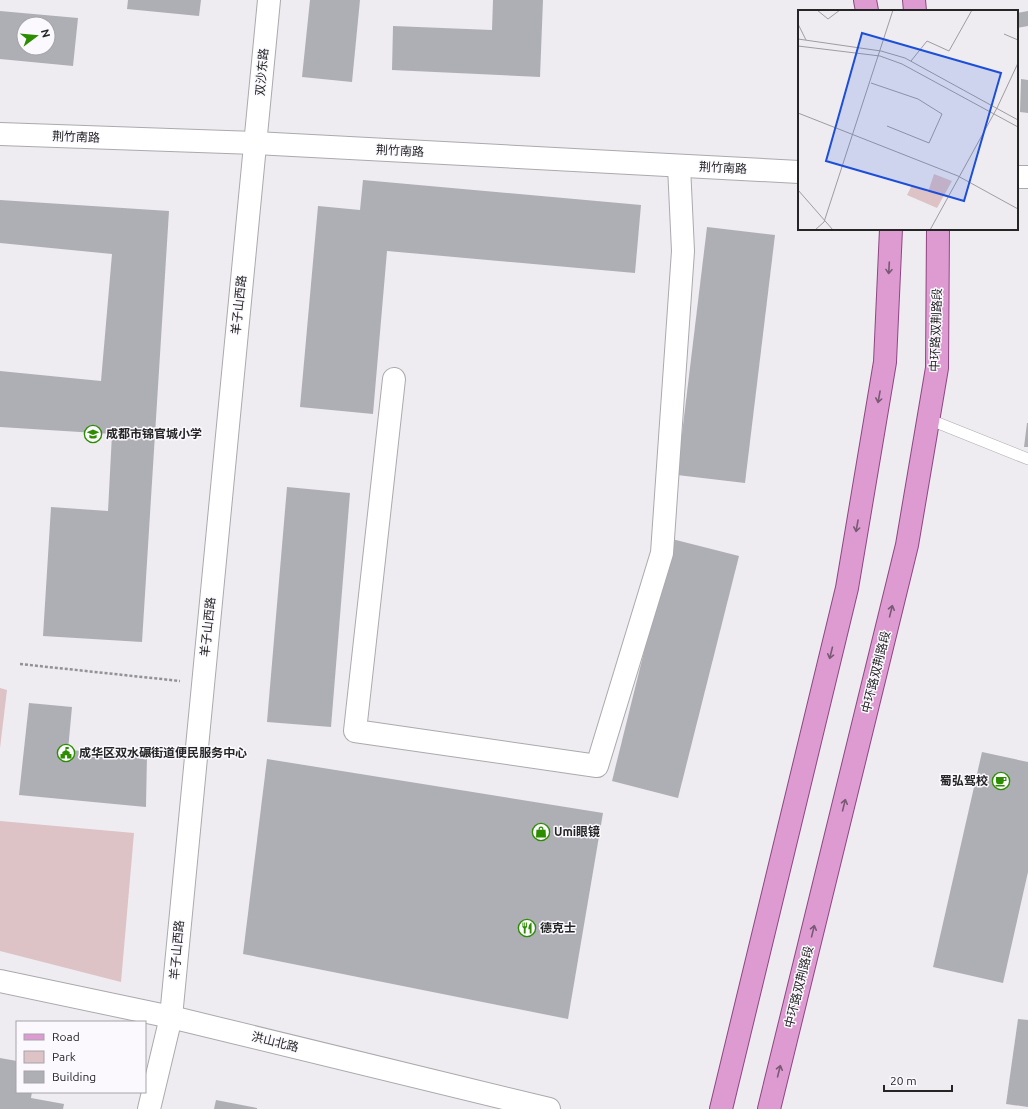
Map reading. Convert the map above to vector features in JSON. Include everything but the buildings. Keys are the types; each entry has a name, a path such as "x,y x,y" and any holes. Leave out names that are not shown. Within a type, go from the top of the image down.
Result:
{"main road":[{"path":"866,0 867,10"},
{"path":"914,0 915,10"},
{"path":"721,1109 847,588 885,362 891,230"},
{"name":"中环路双荆路段","path":"770,1109 907,544 937,368 938,230"}],"street":[{"name":"双沙东路","path":"255,143 269,0"},
{"name":"荆竹南路","path":"0,134 255,143 798,172"},
{"name":"羊子山西路","path":"150,1109 171,1017 255,143"},
{"path":"394,379 355,731 597,766 662,553 683,251 679,166"},
{"name":"洪山北路","path":"0,981 171,1017 549,1109"}],"lane":[{"path":"928,419 1028,459"}],"path":[{"path":"20,664 203,684"}],"green space":[{"path":"0,688 7,690 0,748"},
{"path":"0,821 134,833 121,982 0,951"}],"place":[{"name":"成都市锦官城小学","path":"93,434"},
{"name":"成华区双水碾街道便民服务中心","path":"66,753"},
{"name":"蜀弘驾校","path":"1001,781"},
{"name":"Umi眼镜","path":"541,832"},
{"name":"德克士","path":"527,928"}]}
